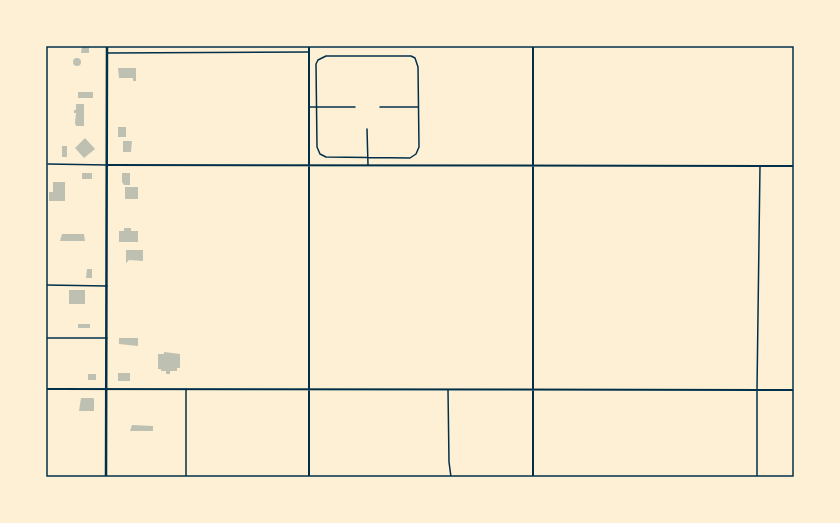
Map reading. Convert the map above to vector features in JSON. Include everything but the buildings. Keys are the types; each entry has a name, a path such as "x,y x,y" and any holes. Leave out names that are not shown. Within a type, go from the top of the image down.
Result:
{"main road":[{"path":"106,477 107,46"}],"street":[{"path":"309,46 309,477"},
{"path":"533,46 533,477"},
{"path":"107,53 309,52"},
{"path":"326,56 411,56 415,58 418,67 419,147 416,154 410,158 326,157 320,154 317,147 317,107 316,64 318,60 326,56"},
{"path":"309,107 355,107"},
{"path":"380,107 418,107"},
{"path":"367,129 368,165"},
{"path":"48,164 309,166 794,166"},
{"path":"758,477 757,390 760,166"},
{"path":"46,285 107,286"},
{"path":"46,338 107,338"},
{"path":"46,389 448,390 534,388 794,390"},
{"path":"186,389 186,477"},
{"path":"448,390 449,462 451,477"}]}
